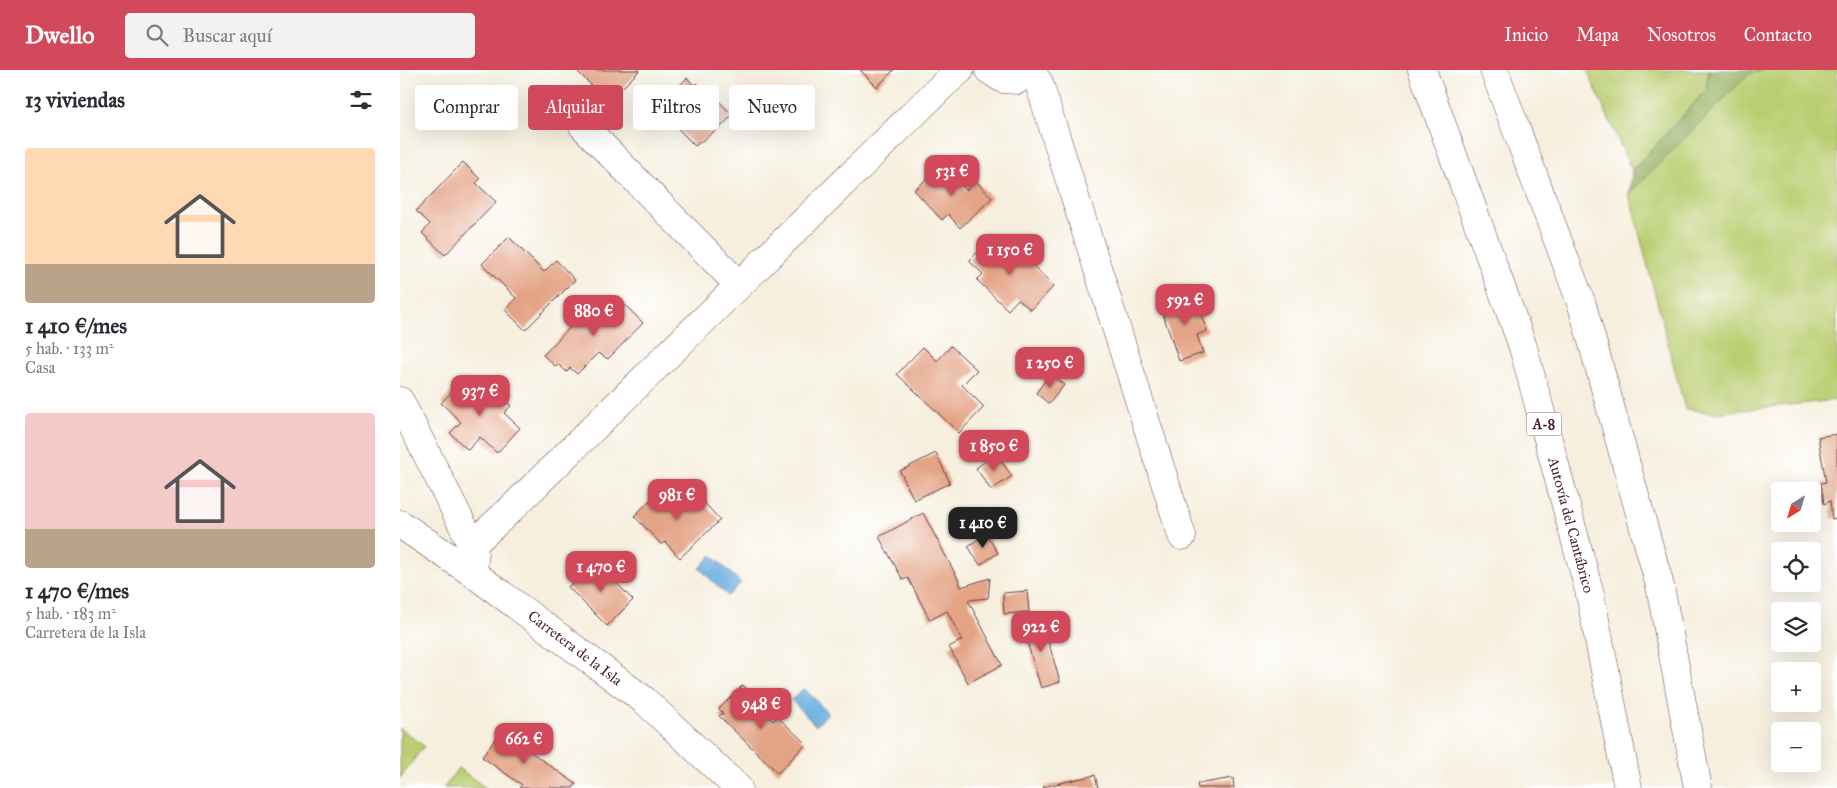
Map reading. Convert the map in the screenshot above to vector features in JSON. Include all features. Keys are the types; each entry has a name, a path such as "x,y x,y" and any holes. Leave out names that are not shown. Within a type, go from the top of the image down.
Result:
{"main road":[{"path":"471,546 511,510 738,284 960,70"},
{"path":"989,70 1003,79 1017,80 1030,70 1039,83 1182,536"},
{"name":"Autovía del Cantábrico","path":"1422,70 1523,347 1590,594 1628,788"},
{"path":"1494,70 1582,305 1660,586 1698,788"},
{"path":"587,130 738,284"},
{"path":"400,401 466,532 474,554 474,574"},
{"name":"Carretera de la Isla","path":"400,524 474,574 644,700 738,788"}],"green space":[{"path":"1587,70 1709,70 1706,90 1632,171"},
{"path":"1709,70 1763,70 1748,75 1629,194 1632,171 1706,90"},
{"path":"1763,70 1837,70 1837,400 1714,413 1685,409 1629,194 1748,75"},
{"path":"400,728 424,746 400,778"},
{"path":"458,768 486,788 444,788"}],"water":[{"path":"712,555 741,583 728,596 699,568"},
{"path":"804,688 828,713 816,726 791,700"}],"building":[{"path":"576,70 640,70 623,87 623,85 591,85"},
{"path":"860,70 894,70 877,87"},
{"path":"687,78 694,85 680,85"},
{"path":"719,101 729,112 729,118 719,128"},
{"path":"679,130 716,130 695,146"},
{"path":"463,162 480,179 476,183 496,202 445,255 422,233 430,224 416,211"},
{"path":"942,165 966,190 976,181 992,198 960,228 948,214 942,220 914,190"},
{"path":"993,236 1008,251 1013,246 1054,286 1031,310 1018,299 1008,310 977,280 983,274 969,261"},
{"path":"509,237 544,272 556,260 575,280 525,330 505,310 516,298 482,264"},
{"path":"1194,295 1207,331 1197,335 1203,353 1179,361 1160,306"},
{"path":"618,298 643,323 608,359 598,353 577,374 570,368 567,372 558,364 555,366 543,355 587,310 597,319"},
{"path":"951,346 977,370 962,385 984,407 959,433 897,374 923,347 937,361"},
{"path":"1050,374 1064,385 1049,404 1036,393"},
{"path":"465,378 485,396 493,388 511,406 504,413 520,428 497,453 480,437 468,450 450,433 461,422 441,403"},
{"path":"1837,434 1837,518 1832,519 1830,501 1824,504 1821,483 1826,482 1818,437"},
{"path":"936,453 950,483 914,500 900,471"},
{"path":"996,454 1012,476 991,490 976,468"},
{"path":"675,487 694,506 701,499 720,520 680,558 665,542 662,545 634,516 659,492 664,497"},
{"path":"923,513 961,587 990,578 988,598 968,600 1002,665 968,683 949,647 962,640 947,611 930,620 908,578 903,580 879,537"},
{"path":"986,534 998,553 980,565 968,546"},
{"path":"595,561 633,600 607,626 568,587"},
{"path":"1027,591 1029,612 1004,614 1003,593"},
{"path":"1042,619 1060,682 1041,688 1022,625"},
{"path":"743,685 760,702 757,705 773,721 777,716 806,744 778,773 719,716 723,713 719,709"},
{"path":"501,731 576,784 573,788 519,788 522,785 482,757"},
{"path":"1095,775 1098,788 1043,787"},
{"path":"1233,778 1234,788 1198,788 1197,784"}]}
